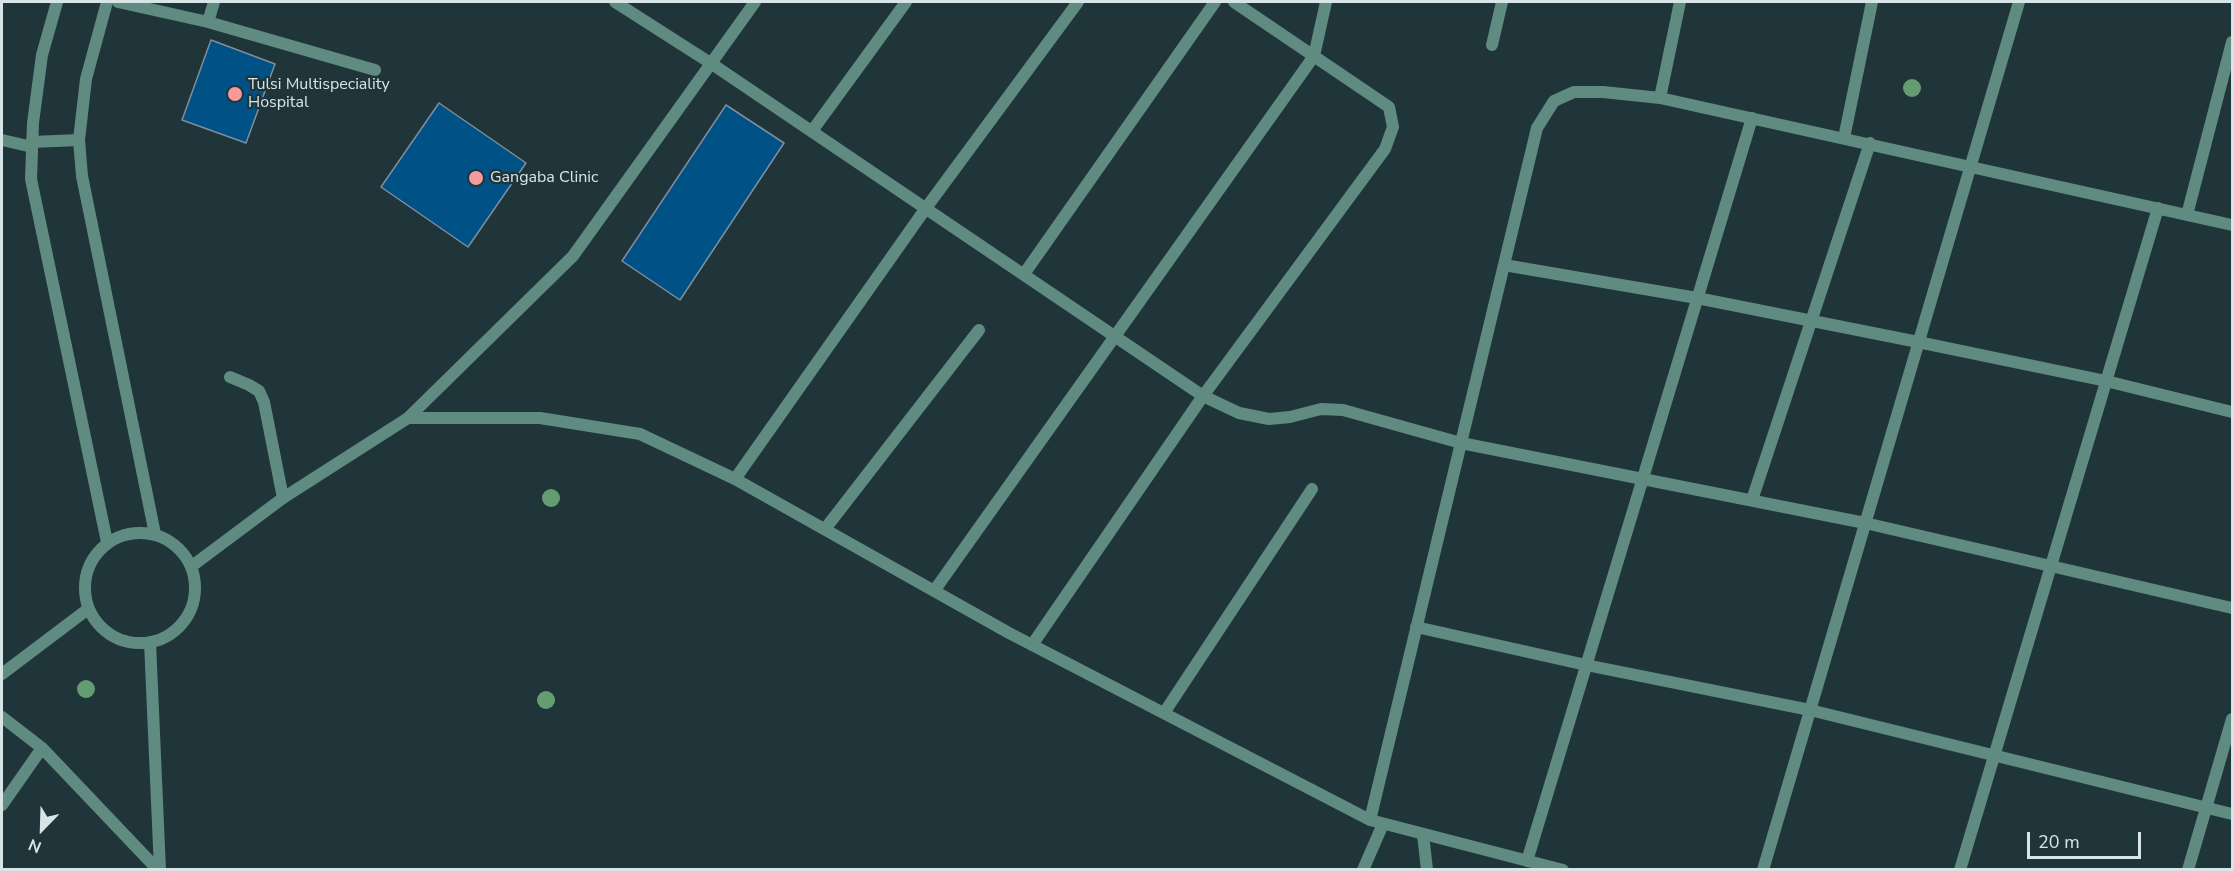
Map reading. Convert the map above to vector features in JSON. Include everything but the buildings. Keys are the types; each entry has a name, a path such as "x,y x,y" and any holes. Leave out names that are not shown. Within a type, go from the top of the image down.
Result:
{"street":[{"path":"57,2 42,55 32,142 31,180 107,542"},
{"path":"107,2 86,79 79,140 82,176 155,534"},
{"path":"118,2 207,22 375,70"},
{"path":"207,22 214,2"},
{"path":"615,2 812,130 1203,396 1239,413 1269,419 1290,417 1321,409 1343,410 1461,443 1865,523 2232,608"},
{"path":"192,566 283,498 408,418 573,256 755,2"},
{"path":"812,130 906,2"},
{"path":"735,479 926,208 1078,2"},
{"path":"1024,274 1215,2"},
{"path":"1032,645 1203,396 1385,149 1393,128 1389,107 1234,2"},
{"path":"934,591 1314,56 1326,2"},
{"path":"1492,45 1502,2"},
{"path":"1660,98 1680,2"},
{"path":"1844,138 1872,2"},
{"path":"1763,870 2019,2"},
{"path":"2187,215 2232,42"},
{"path":"1370,820 1537,128 1554,101 1574,92 1603,92 1660,98 2232,225"},
{"path":"1527,861 1752,118"},
{"path":"2,140 28,147 32,142 79,140"},
{"path":"1752,500 1870,143"},
{"path":"1960,870 2158,208"},
{"path":"1504,265 1697,298 1918,342 2106,381 2232,412"},
{"path":"825,530 979,330"},
{"path":"230,377 259,391 264,402 283,498"},
{"path":"408,418 540,418 640,434 735,479 1032,645 1370,820 1563,870"},
{"path":"1164,713 1312,489"},
{"path":"130,532 155,534 177,546 192,566 196,590 189,614 173,633 150,642 125,641 103,629 88,609 84,585 91,561 107,542 130,532"},
{"path":"2,674 88,609"},
{"path":"1416,627 1586,665 1810,710 2232,814"},
{"path":"150,642 159,870"},
{"path":"2,717 42,748 159,870"},
{"path":"2188,870 2232,719"},
{"path":"2,805 42,748"},
{"path":"1364,870 1383,824"},
{"path":"1423,834 1427,870"}],"place":[{"name":"Tulsi Multispeciality Hospital","path":"235,94"},
{"name":"Gangaba Clinic","path":"476,178"}]}
